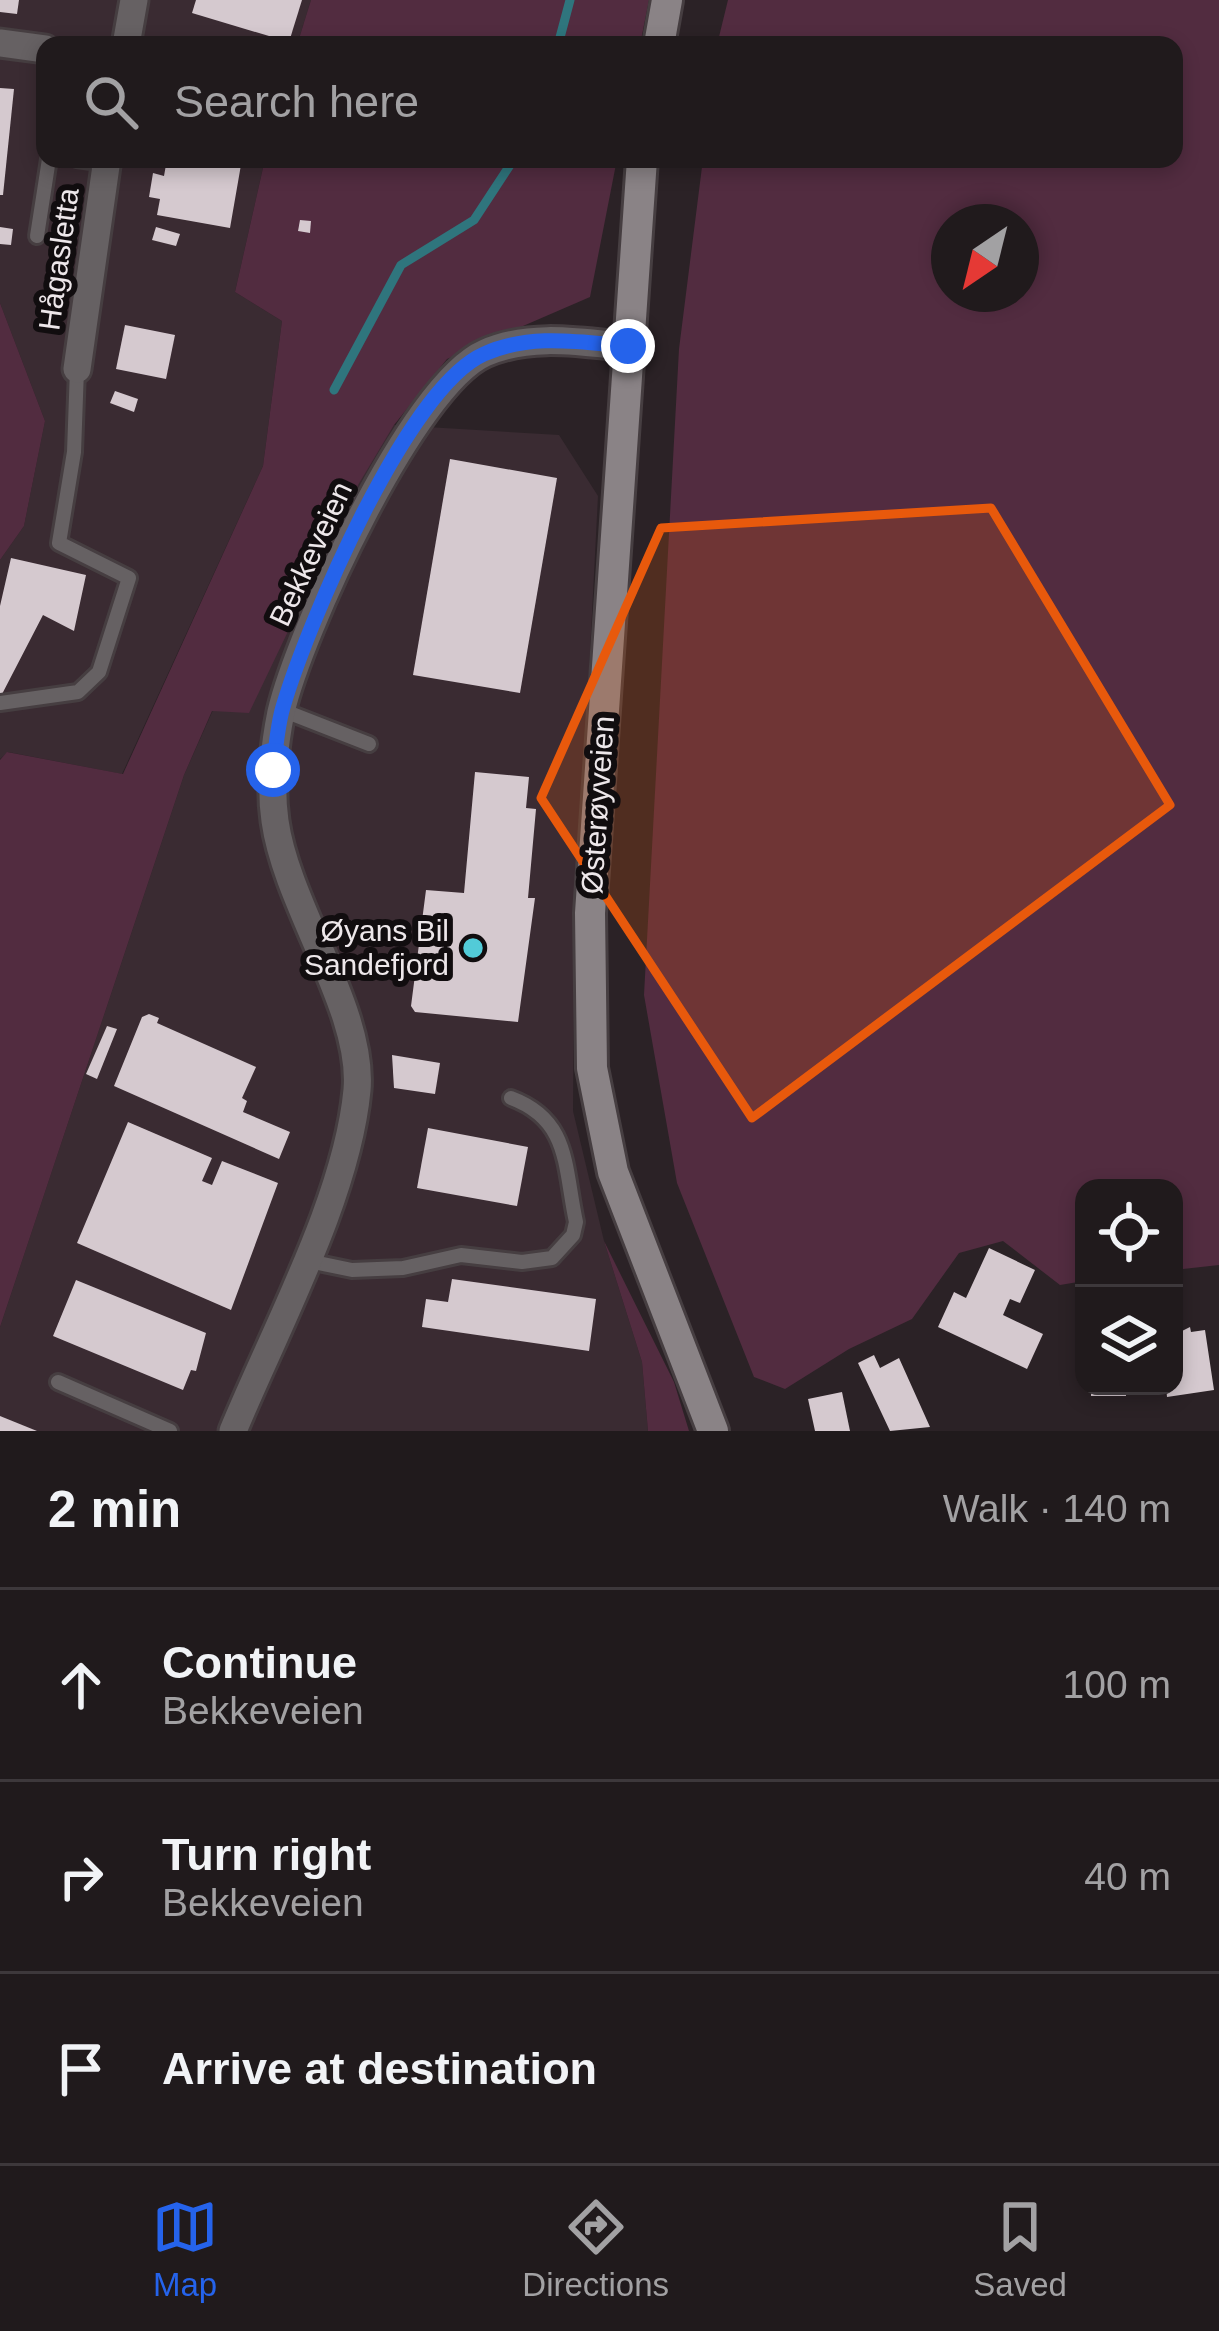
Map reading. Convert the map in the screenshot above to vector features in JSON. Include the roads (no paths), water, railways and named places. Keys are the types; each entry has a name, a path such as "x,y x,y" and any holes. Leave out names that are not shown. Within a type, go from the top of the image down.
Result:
{"main road":[{"path":"660,36 667,0"},
{"name":"Østerøyveien","path":"641,168 590,913 592,1068 614,1172 713,1431"}],"street":[{"path":"128,36 134,0"},
{"path":"0,43 36,48"},
{"name":"Hågasletta","path":"77,369 106,168"},
{"name":"Bekkeveien","path":"242,1428 347,1155 358,1084 350,1032 292,891 275,821 273,770 282,710 311,628 376,490 428,406 457,370 482,354 518,343 555,340 628,346"}],"lane":[{"path":"38,236 48,168"},
{"path":"0,703 78,692 99,672 129,578 58,543 74,452 77,369"},
{"path":"282,710 369,744"},
{"path":"304,1260 352,1270 403,1268 461,1255 522,1262 552,1258 573,1235 576,1222 554,1125 537,1108 511,1098"},
{"path":"58,1382 170,1431"}],"waterway":[{"path":"560,36 570,0"},
{"path":"334,390 401,265 474,220 508,168"}],"place":[{"name":"Øyans Bil Sandefjord","path":"473,948"}]}
